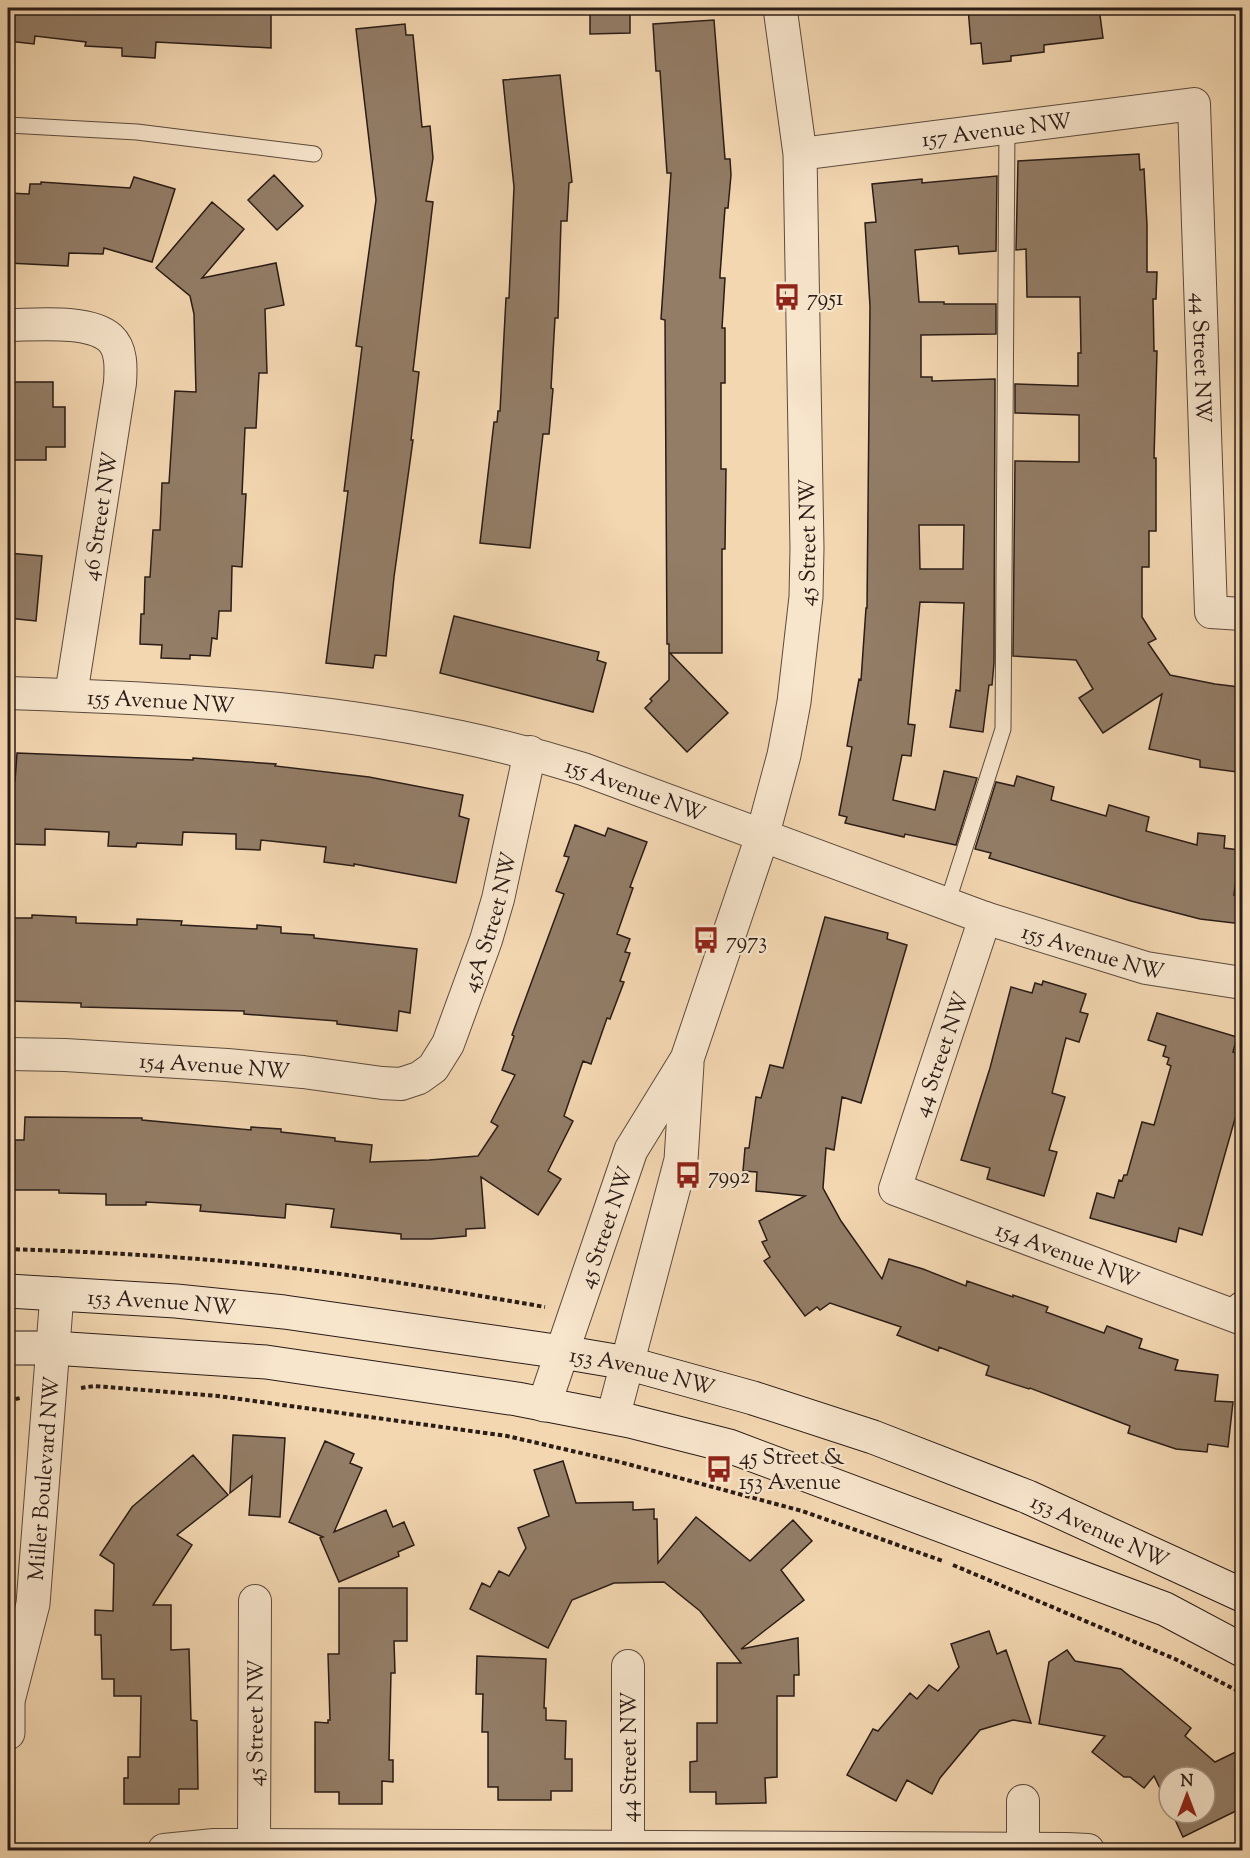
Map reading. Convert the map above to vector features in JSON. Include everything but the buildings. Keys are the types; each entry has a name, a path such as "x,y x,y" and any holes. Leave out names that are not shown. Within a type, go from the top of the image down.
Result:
{"main road":[{"name":"45 Street NW","path":"544,1405 632,1150 687,1059 762,837 784,755 794,702 806,597 800,154 780,8"},
{"name":"45 Street NW","path":"613,1417 681,1160 687,1059"},
{"name":"153 Avenue NW","path":"8,1291 176,1301 284,1312 627,1363 753,1398 873,1437 1028,1497 1242,1595"},
{"name":"Miller Boulevard NW","path":"8,1733 8,1694 33,1604 57,1294"},
{"name":"153 Avenue NW","path":"8,1348 53,1348 266,1362 517,1399 613,1417 729,1446 1165,1609 1242,1650"}],"street":[{"name":"157 Avenue NW","path":"800,154 1194,104"},
{"name":"44 Street NW","path":"1194,104 1211,612 1242,614"},
{"name":"46 Street NW","path":"8,325 82,326 98,331 110,338 117,350 121,366 71,695"},
{"name":"155 Avenue NW","path":"8,693 249,706 333,714 419,728 530,752 583,769 986,918 1146,968 1242,983"},
{"name":"45A Street NW","path":"419,1078 433,1068 448,1044 486,940 498,899 530,752"},
{"name":"44 Street NW","path":"895,1189 986,918"},
{"name":"154 Avenue NW","path":"8,1054 65,1055 227,1065 303,1072 382,1083 401,1084 419,1078"},
{"name":"154 Avenue NW","path":"895,1189 1241,1313"},
{"name":"45 Street NW","path":"254,1845 255,1601"},
{"name":"44 Street NW","path":"628,1666 628,1847"},
{"path":"1023,1801 1023,1849"},
{"path":"164,1851 214,1845 1088,1851"}],"lane":[{"path":"8,125 137,132 314,154"},
{"path":"947,904 1003,729 1007,128"}],"path":[{"path":"8,1249 104,1252 245,1264 387,1280 576,1312"},
{"path":"8,1401 50,1391 94,1386 218,1396 507,1437 620,1462 802,1512 952,1565 1175,1659 1242,1693"}],"place":[{"name":"7951","path":"787,297"},
{"name":"7973","path":"706,940"},
{"name":"7992","path":"688,1175"},
{"name":"45 Street & 153 Avenue","path":"719,1469"}]}
